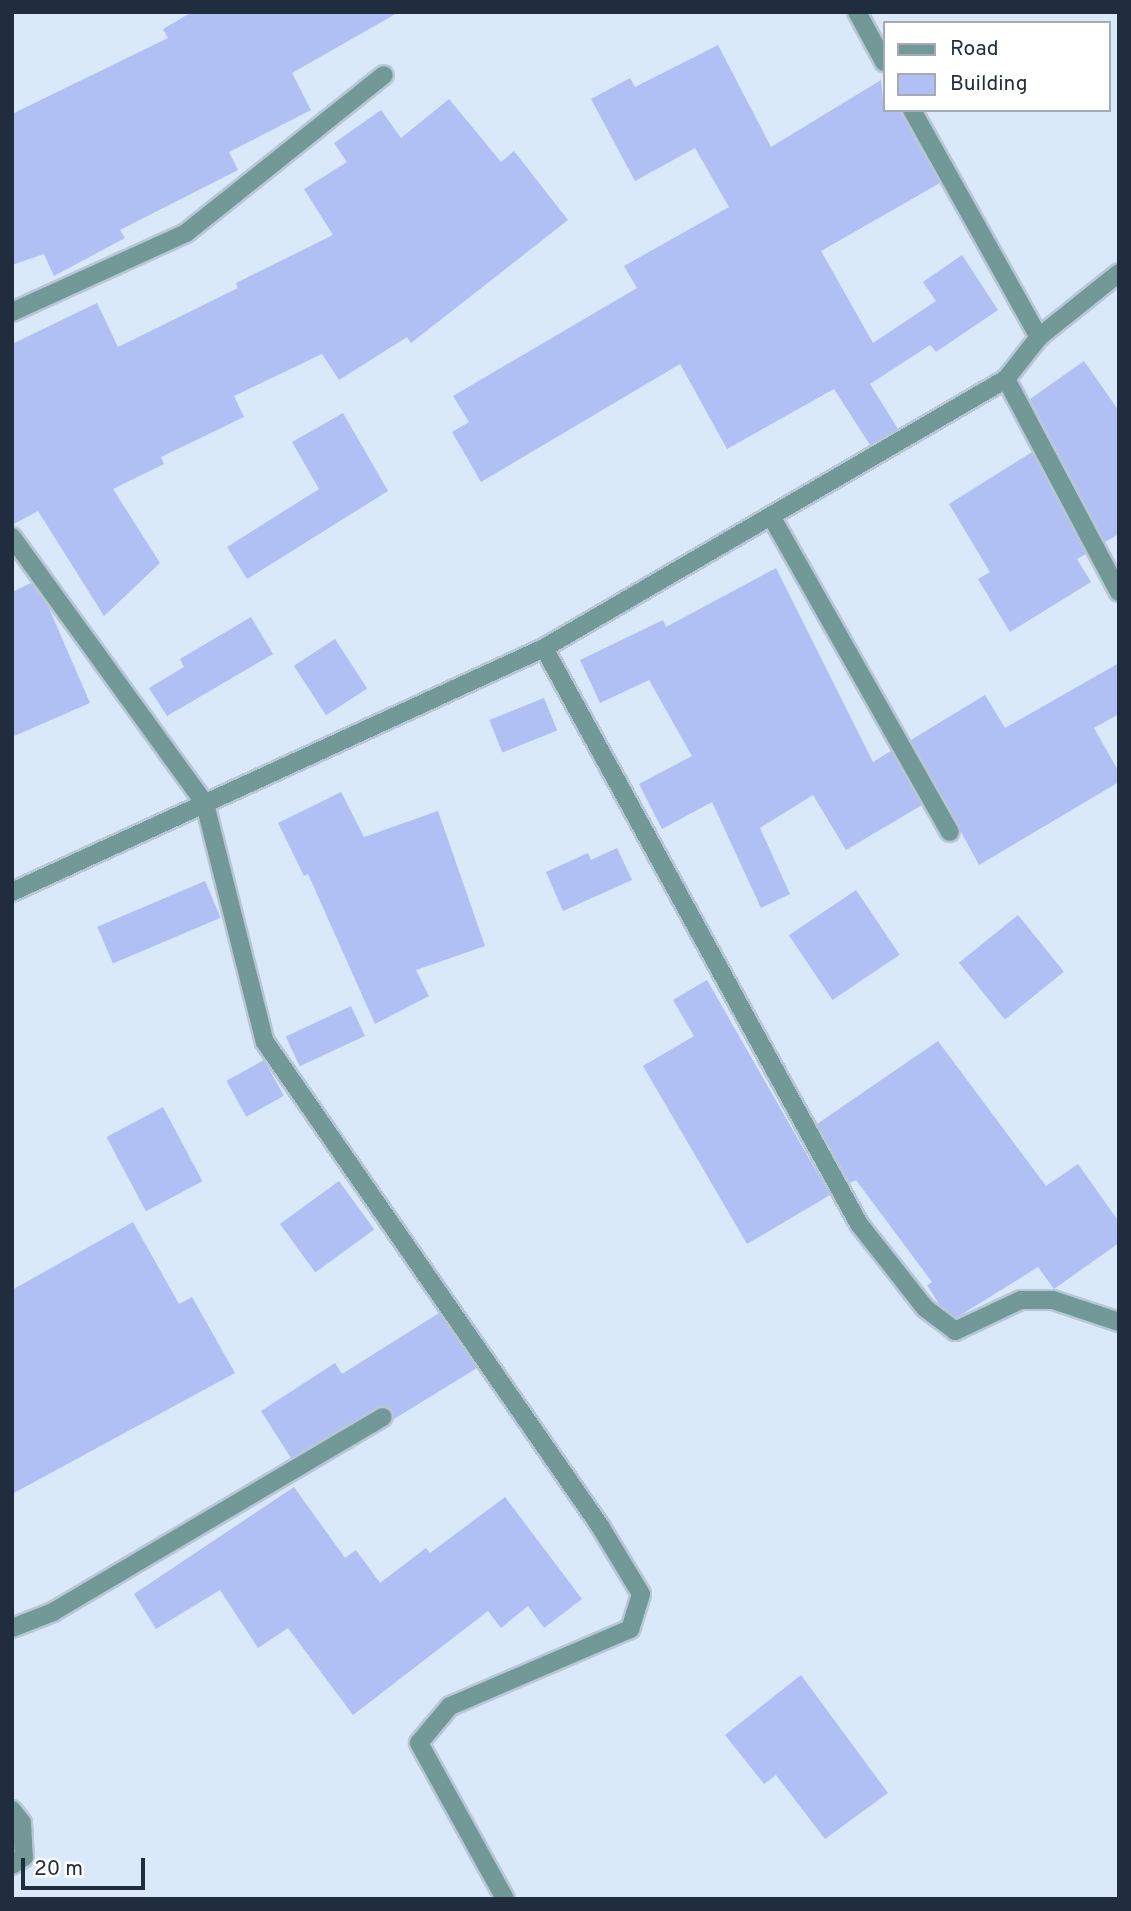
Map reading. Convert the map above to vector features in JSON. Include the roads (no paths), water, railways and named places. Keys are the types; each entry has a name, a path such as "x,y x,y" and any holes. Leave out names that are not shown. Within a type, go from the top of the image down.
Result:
{"street":[{"path":"856,12 883,60"},
{"path":"12,312 186,233 383,75"},
{"path":"913,112 1039,337"},
{"path":"12,892 544,649 1006,379 1039,337 1119,273"},
{"path":"1006,379 1119,592"},
{"path":"771,516 950,832"},
{"path":"12,537 205,804 265,1042 600,1526 641,1594 630,1629 450,1706 419,1743 505,1899"},
{"path":"544,649 859,1224 925,1308 955,1331 1021,1300 1053,1300 1119,1322"},
{"path":"12,1628 53,1612 383,1417"},
{"path":"12,1810 22,1823 24,1857 12,1865"}]}
